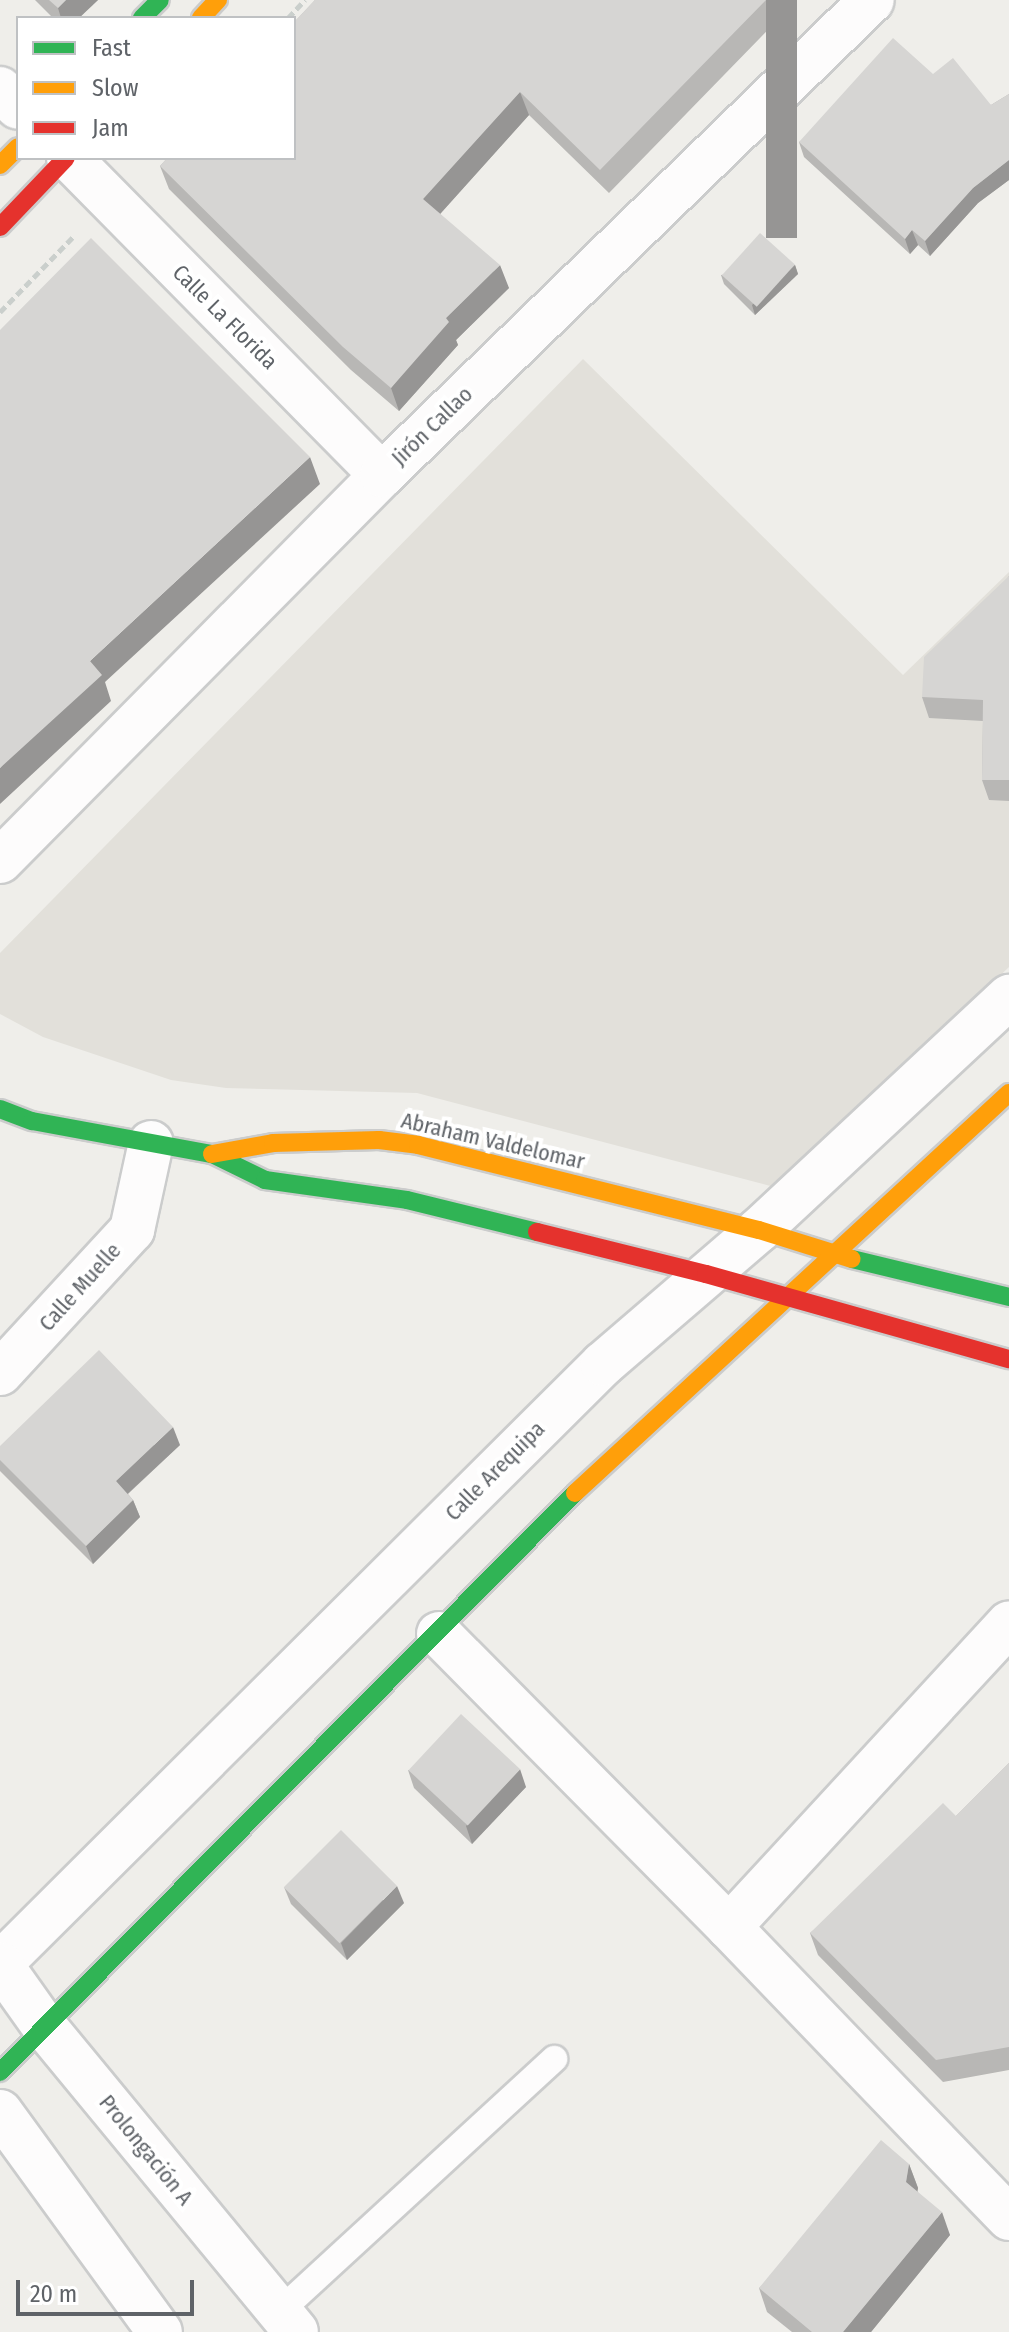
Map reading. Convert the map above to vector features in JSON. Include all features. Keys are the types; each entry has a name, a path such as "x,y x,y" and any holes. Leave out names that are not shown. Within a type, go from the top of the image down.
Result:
{"street":[{"path":"144,16 160,0"},
{"path":"203,16 218,0"},
{"name":"Jirón Callao","path":"0,861 382,475 872,0"},
{"path":"0,89 16,105"},
{"path":"0,165 16,149"},
{"path":"0,227 66,160"},
{"name":"Calle La Florida","path":"70,160 382,475"},
{"name":"Calle Arequipa","path":"0,1964 603,1364 759,1230 1009,997"},
{"path":"0,2072 439,1634 608,1459 1009,1093"},
{"name":"Abraham Valdelomar","path":"0,1109 32,1121 212,1154 265,1180 407,1200 706,1274 1009,1359"},
{"name":"Abraham Valdelomar","path":"212,1154 273,1143 379,1140 418,1145 759,1230 835,1255 1009,1297"},
{"name":"Calle Muelle","path":"0,1373 132,1230 151,1143"},
{"path":"729,1927 1009,1624"},
{"path":"439,1634 729,1927 1009,2218"},
{"name":"Prolongación A","path":"0,1964 44,2026 287,2322"},
{"path":"0,2112 160,2332"}],"lane":[{"path":"287,2322 554,2059"}],"path":[{"path":"290,16 305,0"}],"shaded area":[{"path":"583,359 903,675 1009,572 1009,967 778,1188 417,1093 226,1088 171,1080 43,1037 0,1014 0,953"}],"building":[{"path":"49,0 66,0 58,8"},
{"path":"315,0 766,0 600,170 520,92 423,199 500,265 446,318 449,322 391,388 343,347 160,166 165,160 296,160 296,20"},
{"path":"893,38 933,74 953,58 991,105 1009,94 1009,160 973,188 925,241 912,230 905,239 799,142"},
{"path":"760,233 795,264 757,307 722,275"},
{"path":"91,238 310,457 90,661 102,675 0,768 0,330"},
{"path":"1009,576 1009,780 982,780 983,700 922,697 924,657"},
{"path":"99,1350 173,1427 116,1481 133,1500 86,1546 0,1460 0,1446"},
{"path":"461,1714 520,1769 468,1826 408,1770"},
{"path":"1009,1763 1009,2047 936,2060 810,1933 943,1803 956,1816"},
{"path":"341,1830 397,1886 340,1943 284,1887"},
{"path":"881,2140 909,2164 906,2182 942,2212 843,2332 812,2332 759,2288"}],"traffic: fast":[{"path":"144,16 160,0"},
{"path":"0,1109 32,1121 212,1154 265,1180 407,1200 537,1232"},
{"path":"852,1259 1009,1297"},
{"path":"0,2072 575,1493"}],"traffic: slow":[{"path":"203,16 218,0"},
{"path":"0,165 16,149"},
{"path":"575,1493 1009,1093"},
{"path":"212,1154 273,1143 379,1140 418,1145 759,1230 852,1259"}],"traffic: jam":[{"path":"0,227 64,160"},
{"path":"537,1232 706,1274 1009,1359"}]}
